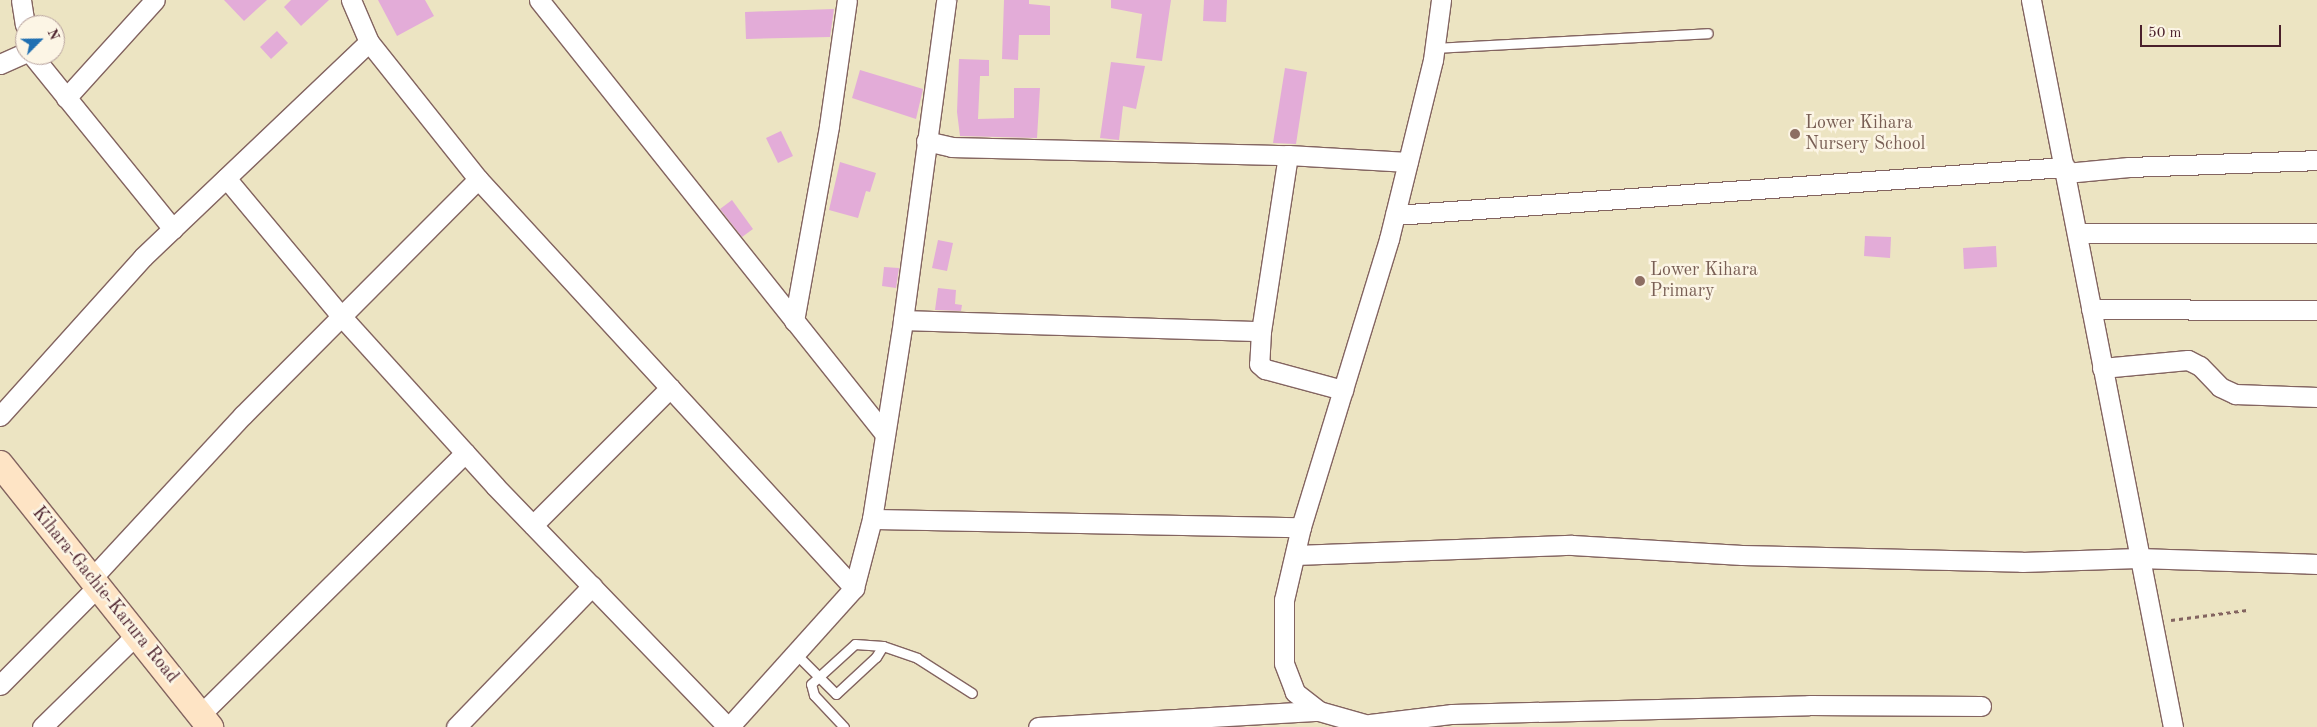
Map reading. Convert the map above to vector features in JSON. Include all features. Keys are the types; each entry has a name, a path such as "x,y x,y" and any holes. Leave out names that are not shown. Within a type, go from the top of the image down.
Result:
{"street":[{"path":"21,0 23,15"},
{"path":"66,98 155,0"},
{"path":"351,0 369,42 478,179 854,588"},
{"path":"539,0 884,433"},
{"path":"794,321 830,126 847,0"},
{"path":"226,178 341,316 465,453 728,727 797,655 854,588 872,519 903,320 946,0"},
{"path":"1319,711 1295,692 1284,663 1284,600 1301,527 1395,215 1434,48 1441,0"},
{"path":"2031,0 2066,170 2138,558 2173,727"},
{"path":"0,416 143,257 369,42"},
{"path":"0,64 15,57"},
{"path":"40,65 173,229"},
{"path":"926,141 951,148 1288,155 1408,162"},
{"path":"1288,155 1261,331 1258,355 1259,364 1265,370 1343,390"},
{"path":"1395,215 2066,170 2317,160"},
{"path":"0,685 95,582 242,415 478,179"},
{"path":"2077,233 2317,233"},
{"path":"2091,309 2317,310"},
{"path":"903,320 1261,331"},
{"path":"2102,368 2188,360 2200,366 2220,387 2235,394 2317,397"},
{"path":"533,525 670,388"},
{"path":"205,721 465,453"},
{"name":"Kihara-Gachie-Karura Road","path":"0,464 205,721"},
{"path":"872,519 1301,527"},
{"path":"1295,555 1572,545 1742,555 2012,562 2138,558 2317,564"},
{"path":"456,727 592,586"},
{"path":"42,727 137,634"},
{"path":"1038,727 1319,711 1373,725 1452,714 1809,705 1981,706"}],"lane":[{"path":"1434,48 1708,33"},
{"path":"844,727 811,690 817,676 855,644 883,646 917,658 972,693"},
{"path":"797,655 833,693 840,692 876,657 883,646"}],"path":[{"path":"2151,623 2247,610"}],"building":[{"path":"224,0 267,0 244,21"},
{"path":"291,0 329,0 301,26 284,7"},
{"path":"378,0 425,0 434,16 397,36"},
{"path":"1004,0 1029,0 1029,4 1050,6 1050,35 1019,35 1018,60 1002,59"},
{"path":"1111,0 1171,0 1162,61 1136,58 1142,14 1111,8"},
{"path":"1204,0 1227,0 1226,22 1203,21"},
{"path":"834,9 830,37 746,39 745,12"},
{"path":"277,31 288,43 271,59 260,47"},
{"path":"959,59 989,60 989,76 980,76 978,119 1014,118 1014,88 1040,88 1037,138 960,136 957,112"},
{"path":"1111,62 1145,66 1136,109 1123,106 1119,140 1100,138"},
{"path":"1285,68 1307,72 1296,144 1273,143"},
{"path":"860,70 923,89 916,119 852,98"},
{"path":"781,131 793,156 778,163 766,138"},
{"path":"840,162 876,173 870,192 866,191 858,218 829,210"},
{"path":"732,200 753,229 742,237 720,209"},
{"path":"1865,236 1891,237 1890,258 1864,256"},
{"path":"938,240 953,243 947,271 932,268"},
{"path":"1996,246 1997,267 1964,269 1963,248"},
{"path":"884,267 899,268 896,288 882,286"},
{"path":"938,288 956,290 955,304 962,305 961,311 935,310"}],"place":[{"name":"Lower Kihara Nursery School","path":"1795,134"},
{"name":"Lower Kihara Primary","path":"1640,281"}]}
